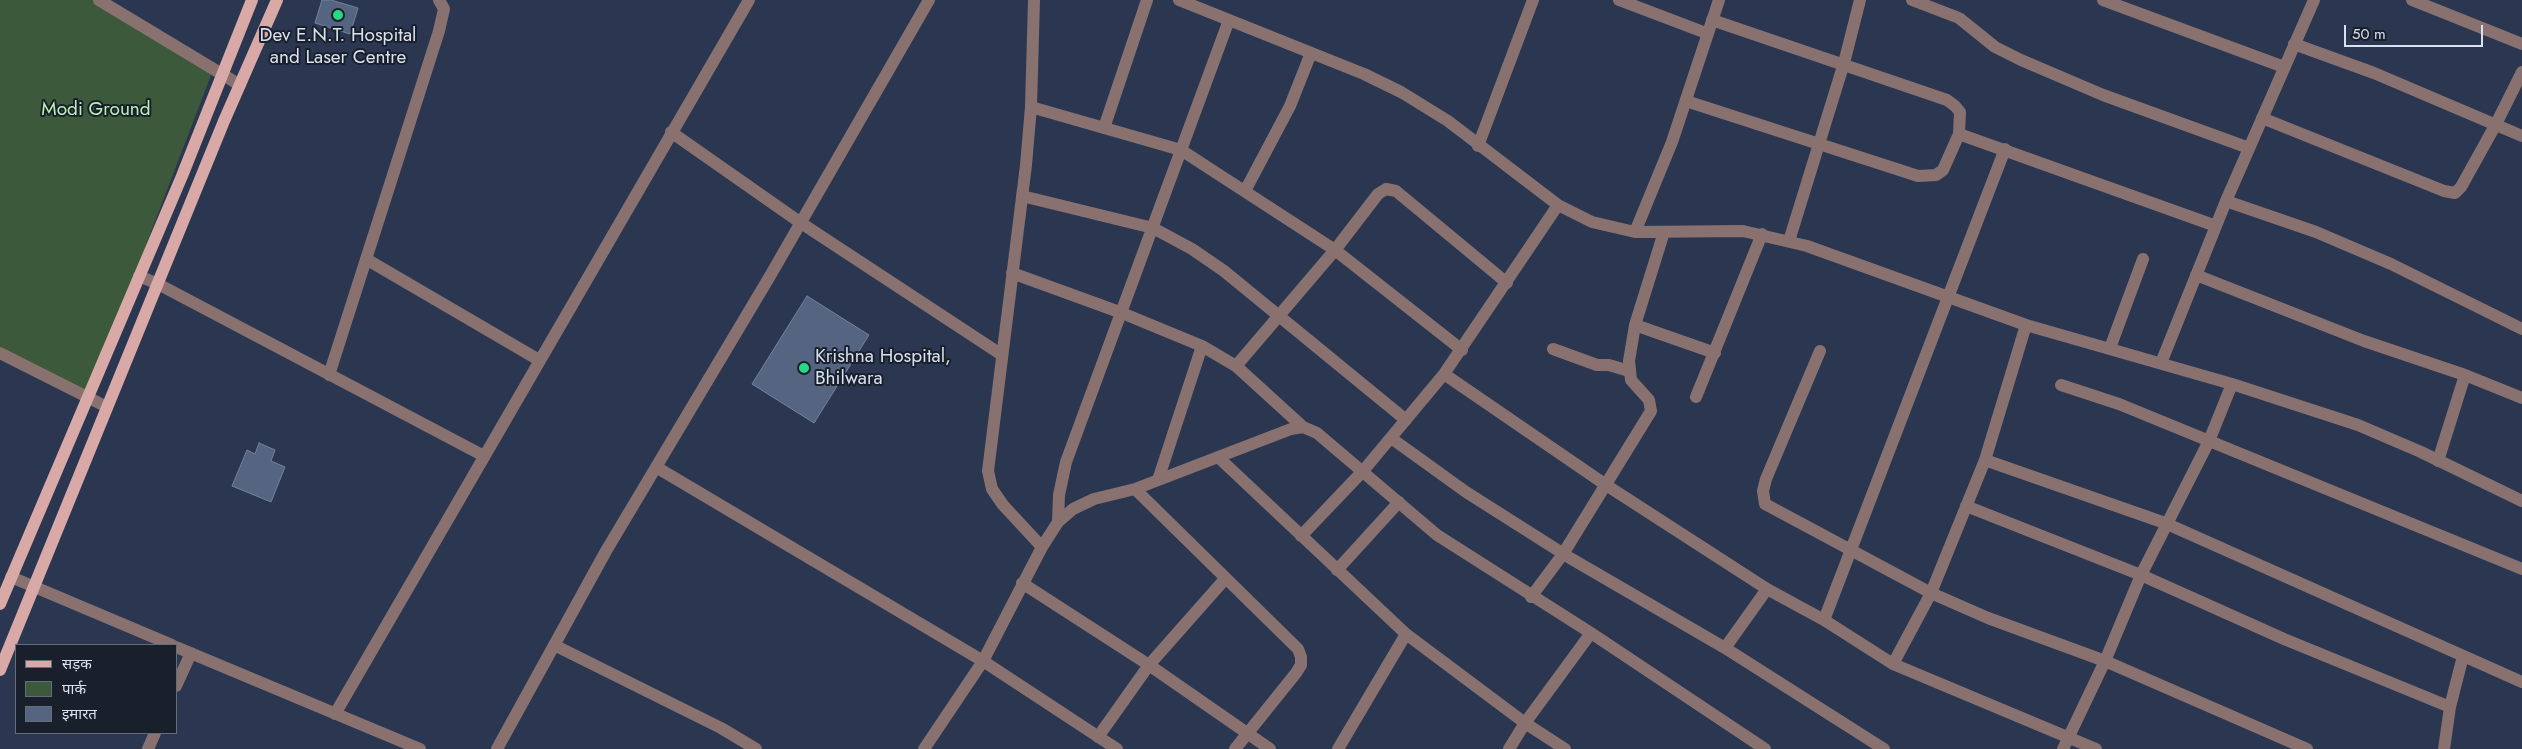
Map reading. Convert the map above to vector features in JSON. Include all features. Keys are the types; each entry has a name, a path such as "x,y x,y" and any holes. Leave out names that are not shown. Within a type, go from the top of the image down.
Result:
{"main road":[{"path":"0,604 139,276 252,0"},
{"path":"0,670 240,85 277,0"}],"street":[{"path":"99,0 222,76 240,85"},
{"path":"329,375 441,24 444,9 439,0"},
{"path":"335,714 749,0"},
{"path":"496,749 656,467 801,223 930,0"},
{"path":"1034,0 1031,107 1022,196 988,471 992,489 1003,505 1042,546"},
{"path":"1104,128 1147,0"},
{"path":"1179,0 1364,74 1409,96 1440,116 1558,205 1592,222 1635,232 1716,230 1762,234 1807,246 2026,325 2232,384 2358,424 2438,460 2522,502"},
{"path":"1478,146 1533,0"},
{"path":"1619,0 1706,33"},
{"path":"1635,232 1672,142 1706,33 1719,0"},
{"path":"1789,241 1844,63 1860,0"},
{"path":"1912,0 1940,5 1995,47 2013,56 2103,95 2249,148"},
{"path":"2103,0 2284,67"},
{"path":"2161,363 2226,201 2314,0"},
{"path":"2412,0 2522,44"},
{"path":"1058,522 1059,494 1066,462 1229,20"},
{"path":"1686,101 1918,176 1928,177 1936,175 1943,170 1959,134 1960,112 1947,100 1844,63 1712,20"},
{"path":"2294,44 2374,73 2522,136"},
{"path":"1245,191 1290,106 1311,53"},
{"path":"2262,118 2450,193 2455,192 2461,186 2522,74"},
{"path":"1031,107 1181,150 1336,250 1462,350"},
{"path":"671,132 801,223 1002,355"},
{"path":"1959,134 2216,226"},
{"path":"1824,620 2005,149"},
{"path":"1236,366 1336,250 1382,190 1391,189 1507,283"},
{"path":"1022,196 1153,228 1192,249 1406,420"},
{"path":"2226,201 2316,232 2391,264 2521,328"},
{"path":"1301,536 1363,471 1444,374 1462,350 1558,205"},
{"path":"1531,596 1563,554 1651,411 1649,400 1631,380 1629,371 1635,325 1664,232"},
{"path":"1696,397 1762,234"},
{"path":"366,259 539,360"},
{"path":"2110,348 2143,259"},
{"path":"1012,273 1122,313 1202,346 1236,366 1303,427 1317,433 1437,535 1591,633 1765,749"},
{"path":"2196,275 2364,341 2465,375 2522,398"},
{"path":"139,276 158,284 484,456"},
{"path":"1635,325 1714,353"},
{"path":"1893,664 1931,593 1985,460 2026,325"},
{"path":"1158,480 1202,346"},
{"path":"1553,349 1597,365 1609,365 1629,371"},
{"path":"1820,351 1766,479 1763,498 1765,504 1931,593 1988,618 2105,661 2307,749"},
{"path":"0,353 107,407"},
{"path":"1444,374 1606,485 1767,589 1824,620 1893,664 2096,749"},
{"path":"2438,460 2465,375"},
{"path":"2063,749 2105,661 2141,575 2209,441 2232,384"},
{"path":"2060,385 2119,404 2522,569"},
{"path":"924,749 983,661 1042,546 1058,522 1073,509 1094,499 1135,489 1291,429 1303,427"},
{"path":"1391,438 1466,492 1563,554 1725,648 1884,749"},
{"path":"1218,457 1406,634 1525,723 1565,749"},
{"path":"1985,460 2166,523 2522,682"},
{"path":"656,467 983,661 1117,749"},
{"path":"1135,489 1298,649 1301,656 1301,665 1296,673 1235,749"},
{"path":"1337,570 1399,502"},
{"path":"1966,506 2141,575 2284,639 2450,707"},
{"path":"11,577 170,644"},
{"path":"1098,737 1149,666 1225,579"},
{"path":"1022,583 1149,666 1270,749"},
{"path":"1725,648 1767,589"},
{"path":"1509,749 1525,723 1591,633"},
{"path":"1338,749 1406,634"},
{"path":"554,645 721,728 756,749"},
{"path":"178,648 420,749"},
{"path":"178,682 191,653"},
{"path":"2444,749 2450,707 2463,656"},
{"path":"148,749 155,734"}],"green space":[{"name":"Modi Ground","path":"0,0 97,0 213,70 88,396 0,349"}],"building":[{"path":"322,0 331,0 358,8 350,34 315,23"},
{"path":"807,296 869,335 814,423 752,384"},
{"path":"259,443 275,450 271,461 285,467 271,502 232,486 247,450 255,454"}],"place":[{"name":"Dev E.N.T. Hospital and Laser Centre","path":"338,15"},
{"name":"Krishna Hospital, Bhilwara","path":"804,368"}]}
